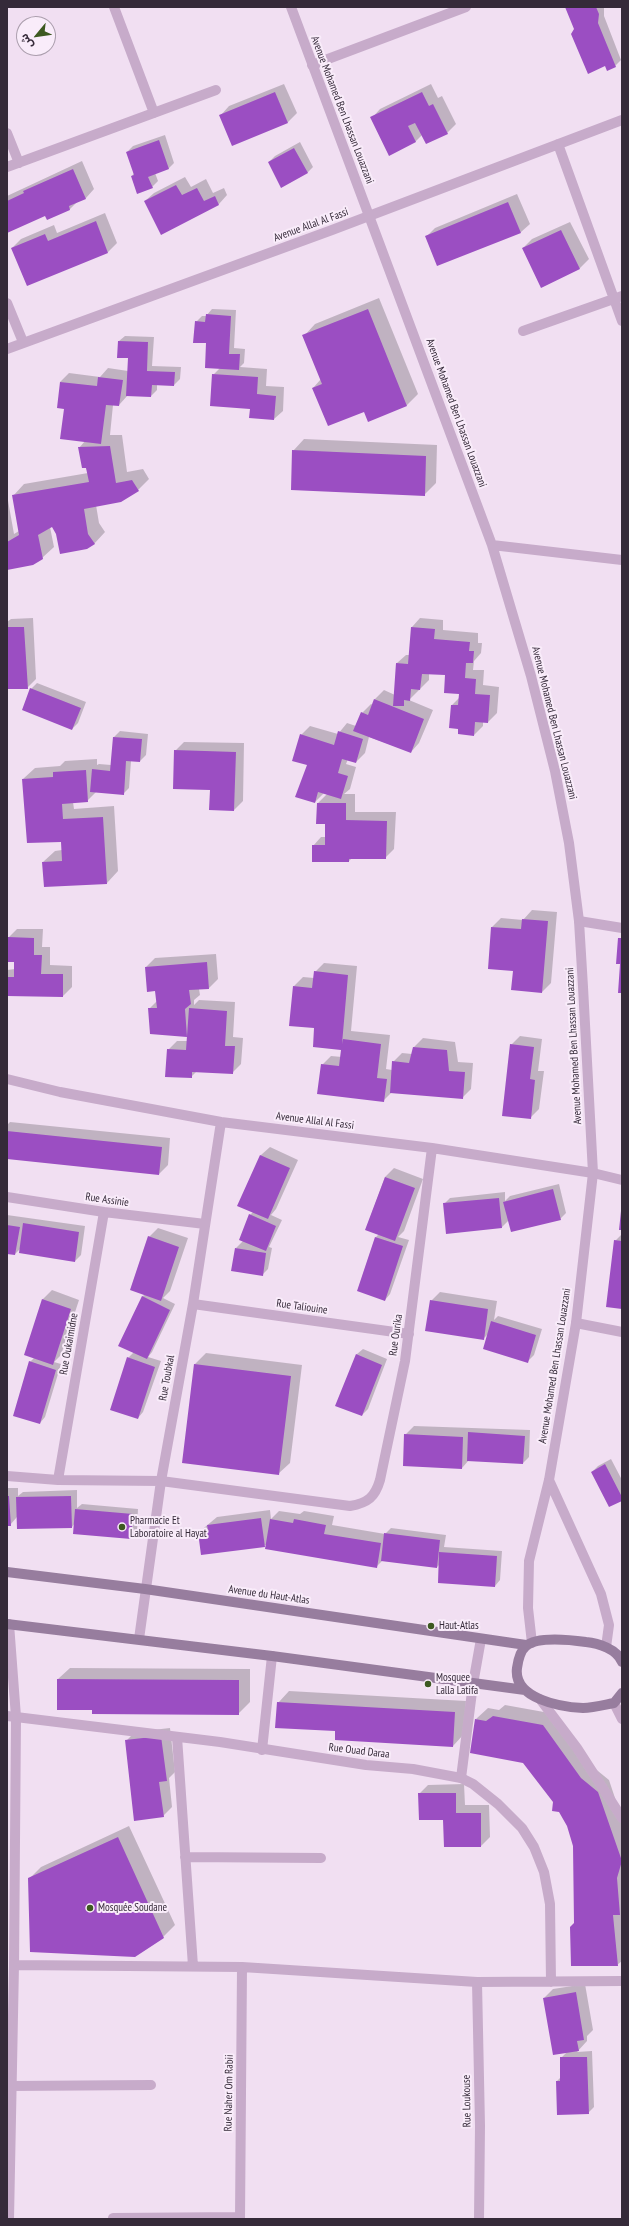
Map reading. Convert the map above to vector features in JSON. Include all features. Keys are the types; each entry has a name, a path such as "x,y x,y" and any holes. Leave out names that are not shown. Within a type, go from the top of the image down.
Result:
{"main road":[{"name":"Avenue du Haut-Atlas","path":"7,1572 145,1589 482,1639 529,1644 556,1639 571,1640 606,1647"},
{"path":"8,1624 272,1656 525,1690 540,1699 556,1704 585,1708 618,1700"},
{"path":"525,1690 516,1674 518,1658 529,1644"},
{"path":"606,1647 621,1659"}],"street":[{"path":"114,7 154,113"},
{"name":"Avenue Mohamed Ben Lhassan Louazzani","path":"290,7 370,216 492,545 513,611 555,771 569,843 579,921 588,1048 593,1173 576,1323 549,1480 529,1561 529,1644"},
{"path":"312,65 466,7"},
{"path":"7,167 216,90"},
{"name":"Avenue Allal Al Fassi","path":"7,349 370,216 622,120"},
{"path":"7,133 19,163"},
{"path":"558,144 618,298 622,321"},
{"path":"523,331 618,298"},
{"path":"7,303 23,342"},
{"path":"492,545 622,560"},
{"path":"579,921 622,928"},
{"name":"Avenue Allal Al Fassi","path":"7,1079 60,1092 221,1122 432,1148 593,1173 622,1180"},
{"name":"Rue Toubkal","path":"139,1640 161,1481 193,1304 221,1122"},
{"name":"Rue Ourika","path":"161,1481 350,1506 368,1501 376,1491 405,1361 432,1148"},
{"name":"Rue Assinie","path":"7,1197 104,1212 205,1224"},
{"name":"Rue Oukaimidne","path":"58,1480 104,1212"},
{"name":"Rue Taliouine","path":"193,1304 409,1334"},
{"path":"576,1323 622,1332"},
{"path":"7,1476 58,1480 161,1481"},
{"path":"549,1480 601,1594 609,1625 606,1647"},
{"path":"8,1624 12,1716 11,1900 14,1965 10,2093 9,2219"},
{"path":"461,1778 473,1684 482,1639"},
{"path":"262,1750 272,1656"},
{"path":"540,1699 577,1748 622,1818"},
{"path":"618,1700 622,1719"},
{"name":"Rue Ouad Daraa","path":"12,1716 220,1742 262,1750 366,1765 413,1769 461,1778 473,1784 498,1804 522,1828 534,1847 544,1872 550,1904 550,1982"},
{"path":"177,1737 193,1966"},
{"path":"185,1857 321,1858"},
{"path":"14,1965 242,1967 477,1982 622,1981"},
{"name":"Rue Naher Om Rabii","path":"240,2218 242,1967"},
{"name":"Rue Loukouse","path":"477,1982 480,2126 479,2219"},
{"path":"10,2093 151,2085"},
{"path":"114,2218 240,2218"}],"building":[{"path":"565,7 596,7 599,14 598,23 616,67 607,71 605,66 588,74 571,34 574,29"},
{"path":"275,92 288,123 232,146 219,115"},
{"path":"422,92 429,106 433,104 448,134 426,144 415,123 408,126 416,142 389,156 370,117"},
{"path":"159,140 169,169 148,177 153,188 137,194 131,176 134,175 126,152"},
{"path":"294,148 308,173 281,188 268,162"},
{"path":"73,169 86,199 69,206 70,210 47,220 45,216 7,233 7,201 24,193 23,191"},
{"path":"176,185 182,195 197,188 204,201 215,196 219,205 161,235 144,201"},
{"path":"508,202 521,233 437,266 425,236"},
{"path":"96,221 108,253 27,286 11,248 45,234 48,241"},
{"path":"561,230 580,269 541,288 522,248"},
{"path":"368,309 407,406 368,422 364,412 328,426 312,388 322,384 302,335"},
{"path":"206,314 231,316 229,354 240,354 239,370 205,368 206,343 193,343 195,321 205,322"},
{"path":"118,341 148,342 147,371 175,372 174,386 152,385 151,397 126,396 128,358 117,358"},
{"path":"212,374 258,377 257,394 276,396 274,420 249,418 250,409 210,406"},
{"path":"98,377 123,380 119,406 106,405 101,444 60,439 64,409 57,408 60,382 97,386"},
{"path":"110,446 116,483 132,480 139,491 121,502 84,509 88,534 95,544 87,549 60,554 56,534 52,527 38,535 43,559 33,565 7,570 7,542 19,535 12,495 89,482 86,468 82,468 78,447"},
{"path":"292,450 426,456 425,496 291,490"},
{"path":"7,627 24,627 28,689 7,689"},
{"path":"411,627 435,629 434,639 470,642 469,651 474,651 473,663 466,663 465,678 476,679 475,694 490,695 488,723 475,722 474,736 458,734 458,729 449,728 451,705 458,705 459,694 444,693 445,675 422,674 420,690 411,689 410,701 404,700 404,706 393,706 396,663 408,664"},
{"path":"30,688 81,708 72,730 22,710"},
{"path":"374,699 424,719 411,753 353,731 361,712 368,715"},
{"path":"338,731 363,739 356,763 342,759 338,773 348,776 341,799 318,792 315,803 295,797 307,765 292,761 300,734 334,745"},
{"path":"113,737 142,739 140,762 126,761 124,795 90,792 92,769 110,771"},
{"path":"174,750 236,752 234,811 209,810 210,790 173,789"},
{"path":"86,770 88,802 62,804 63,819 103,817 107,884 44,887 42,862 62,861 61,842 27,843 22,779 53,777 53,772"},
{"path":"317,803 346,803 346,820 387,821 386,859 349,859 349,862 312,862 312,845 325,845 325,824 316,824"},
{"path":"522,919 548,921 542,993 511,990 513,971 488,969 491,927 521,929"},
{"path":"8,937 34,938 34,955 42,955 41,974 63,974 63,997 7,996 7,977 14,977 14,962 7,962"},
{"path":"618,938 622,938 622,993 618,993 620,964 616,964"},
{"path":"207,962 209,989 189,990 191,1004 185,1009 187,1037 150,1034 148,1008 157,1008 155,991 147,992 145,967"},
{"path":"314,971 348,975 342,1044 343,1039 381,1044 377,1078 387,1079 384,1102 317,1094 321,1064 339,1066 341,1050 313,1047 314,1028 289,1026 293,986 312,988"},
{"path":"189,1008 227,1011 225,1046 235,1046 233,1074 192,1072 192,1078 165,1077 167,1049 186,1050"},
{"path":"510,1044 534,1047 530,1079 535,1080 531,1119 502,1116"},
{"path":"413,1047 447,1050 449,1071 465,1072 463,1099 390,1093 392,1061 409,1063"},
{"path":"7,1131 162,1147 159,1175 7,1159"},
{"path":"260,1155 290,1168 268,1219 237,1206"},
{"path":"385,1177 415,1188 395,1241 365,1230"},
{"path":"553,1189 561,1220 511,1232 503,1202"},
{"path":"499,1198 502,1228 446,1234 443,1203"},
{"path":"621,1211 622,1230 619,1230"},
{"path":"249,1214 276,1226 266,1251 239,1240"},
{"path":"23,1223 79,1232 75,1262 19,1253"},
{"path":"7,1225 20,1227 15,1255 7,1254"},
{"path":"148,1236 179,1247 161,1301 130,1290"},
{"path":"375,1237 403,1246 385,1301 357,1291"},
{"path":"614,1240 622,1241 622,1309 606,1307"},
{"path":"235,1248 266,1253 263,1276 231,1271"},
{"path":"142,1296 170,1310 147,1359 118,1346"},
{"path":"42,1299 71,1309 53,1365 24,1355"},
{"path":"430,1300 488,1309 484,1340 425,1331"},
{"path":"491,1321 536,1335 528,1363 483,1349"},
{"path":"356,1354 382,1365 362,1416 335,1406"},
{"path":"127,1357 155,1367 138,1419 110,1410"},
{"path":"29,1361 56,1370 40,1424 13,1416"},
{"path":"194,1364 291,1376 279,1475 182,1463"},
{"path":"468,1432 525,1436 523,1464 467,1461"},
{"path":"404,1434 463,1437 462,1469 403,1466"},
{"path":"605,1464 622,1497 622,1501 609,1507 591,1472"},
{"path":"7,1496 9,1496 11,1526 7,1526"},
{"path":"71,1496 72,1528 17,1529 16,1497"},
{"path":"75,1509 133,1514 131,1539 73,1534"},
{"path":"261,1518 265,1547 201,1555 198,1532 208,1530 207,1525"},
{"path":"270,1519 293,1523 294,1519 326,1525 324,1534 381,1543 377,1568 265,1549"},
{"path":"384,1533 440,1540 437,1568 381,1561"},
{"path":"439,1552 497,1556 495,1587 438,1583"},
{"path":"57,1679 239,1680 239,1715 92,1714 92,1710 57,1710"},
{"path":"277,1702 455,1712 453,1747 335,1740 335,1731 275,1728"},
{"path":"493,1716 543,1725 581,1778 598,1792 622,1861 617,1878 620,1915 613,1915 618,1966 571,1966 570,1927 574,1923 573,1846 567,1826 559,1812 552,1811 553,1802 523,1763 470,1753 475,1719 486,1721"},
{"path":"161,1736 167,1781 159,1782 164,1817 134,1821 125,1740"},
{"path":"418,1793 456,1793 456,1813 481,1813 481,1847 444,1847 443,1820 419,1820"},
{"name":"Mosquée Soudane","path":"118,1837 164,1938 135,1957 30,1952 28,1878"},
{"path":"576,1992 584,2040 577,2041 579,2051 553,2055 543,1998"},
{"path":"560,2057 587,2057 589,2114 557,2115 556,2081 560,2081"}],"place":[{"name":"Pharmacie Et Laboratoire al Hayat","path":"122,1527"},
{"name":"Haut-Atlas","path":"431,1626"},
{"name":"Mosquee Lalla Latifa","path":"428,1684"},
{"name":"Mosquée Soudane","path":"90,1908"}]}
